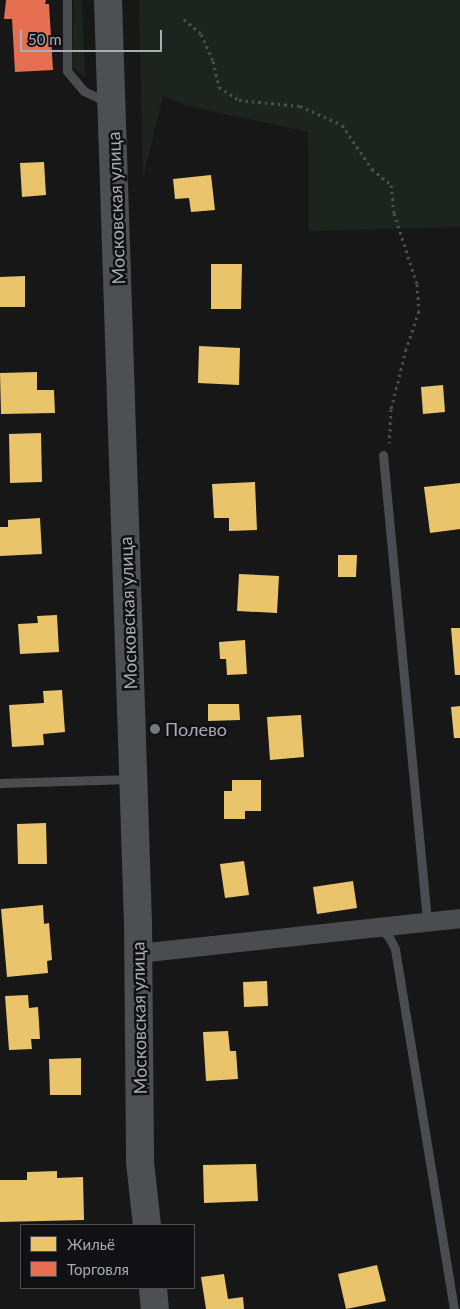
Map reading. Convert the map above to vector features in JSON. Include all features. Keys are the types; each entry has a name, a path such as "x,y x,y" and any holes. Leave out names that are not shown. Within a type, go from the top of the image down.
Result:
{"main road":[{"name":"Московская улица","path":"108,0 113,105 138,953 140,1162 147,1224"},
{"path":"153,1289 155,1309"}],"street":[{"path":"138,953 460,918"}],"lane":[{"path":"67,0 67,71 84,90 113,105"},
{"path":"383,455 427,921"},
{"path":"0,783 132,779"},
{"path":"379,928 389,937 395,949 454,1309"}],"path":[{"path":"184,19 201,34 213,61 219,87 239,100 300,106 342,125 372,169 391,186 394,213 417,284 420,311 406,349 391,410 392,437 383,455"}],"shaded area":[{"path":"74,0 82,0 85,77 72,67"},
{"path":"139,0 460,0 460,227 309,231 308,132 188,106 163,96 143,178"}],"building: Жильё":[{"path":"44,162 46,195 22,197 20,163"},
{"path":"211,175 215,210 191,212 189,198 175,199 173,179"},
{"path":"211,264 242,264 241,309 211,309"},
{"path":"25,276 25,307 0,307 0,277"},
{"path":"199,346 240,348 239,385 198,383"},
{"path":"37,372 37,390 54,390 55,413 1,414 0,373"},
{"path":"443,385 445,412 423,414 421,387"},
{"path":"41,433 42,482 10,483 9,434"},
{"path":"255,482 257,530 229,531 229,518 214,518 212,484"},
{"path":"460,483 460,529 430,533 424,487"},
{"path":"40,518 42,554 0,556 0,527 8,527 8,520"},
{"path":"338,555 357,555 356,577 338,577"},
{"path":"239,574 279,576 277,613 237,611"},
{"path":"57,615 59,652 20,654 18,624 38,623 37,616"},
{"path":"451,628 460,628 460,675 455,675"},
{"path":"245,640 247,674 227,675 226,659 220,659 219,642"},
{"path":"62,690 65,732 43,734 44,745 12,747 9,705 44,703 43,691"},
{"path":"208,704 239,704 240,720 208,721"},
{"path":"460,706 460,738 454,738 451,707"},
{"path":"301,715 304,757 270,760 267,717"},
{"path":"232,780 261,780 261,811 245,811 245,819 224,819 224,791 232,791"},
{"path":"46,823 47,864 18,864 17,824"},
{"path":"244,861 249,895 225,898 220,864"},
{"path":"353,881 357,908 317,914 313,887"},
{"path":"43,905 44,924 49,923 52,960 47,961 48,973 7,977 1,909"},
{"path":"267,981 268,1006 244,1007 243,982"},
{"path":"28,995 29,1008 38,1007 40,1039 31,1039 32,1049 9,1050 5,996"},
{"path":"228,1031 230,1051 236,1051 238,1079 206,1081 203,1032"},
{"path":"81,1058 81,1095 50,1095 49,1059"},
{"path":"256,1164 258,1201 204,1203 203,1165"},
{"path":"57,1171 57,1178 83,1177 84,1220 0,1222 0,1180 27,1180 27,1172"},
{"path":"377,1265 386,1301 346,1309 338,1274"},
{"path":"224,1274 228,1299 243,1297 244,1309 206,1309 201,1277"}],"building: Торговля":[{"path":"6,0 46,0 45,4 49,4 53,70 15,72 12,19 4,19"}],"place":[{"name":"Полево","path":"155,729"}]}
